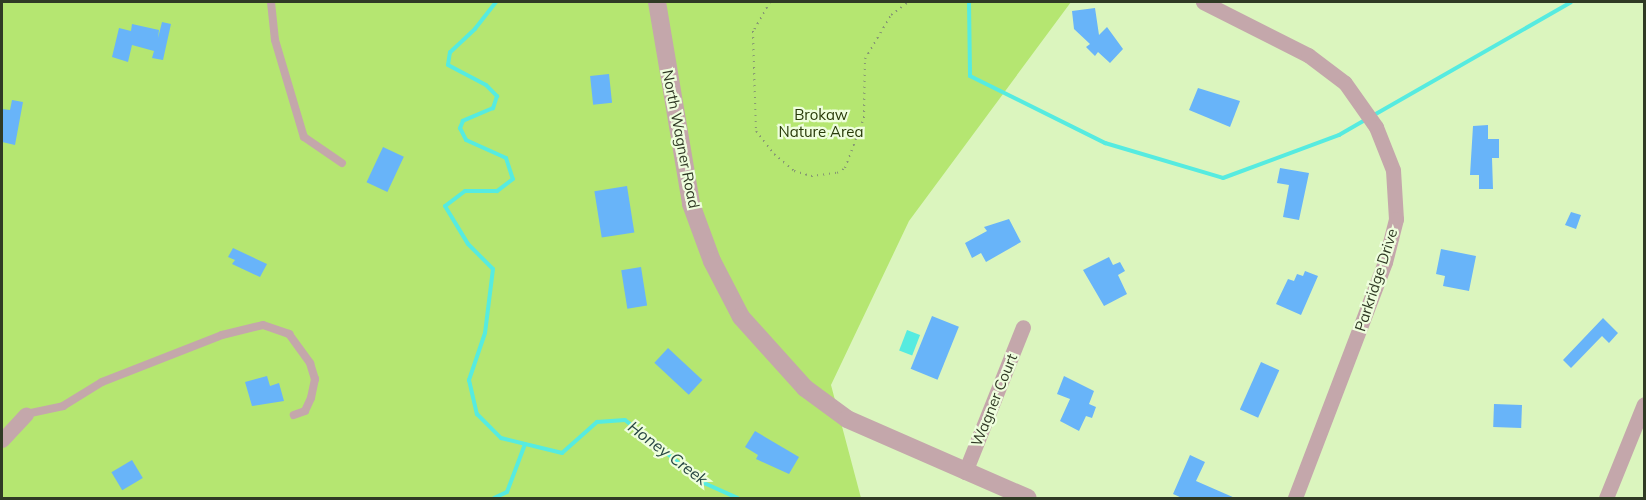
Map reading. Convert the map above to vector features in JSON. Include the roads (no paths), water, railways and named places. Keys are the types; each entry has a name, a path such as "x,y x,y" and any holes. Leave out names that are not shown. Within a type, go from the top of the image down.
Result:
{"street":[{"name":"North Wagner Road","path":"657,2 691,204 712,261 741,317 805,388 847,419 1028,498"},
{"name":"Parkridge Drive","path":"1203,2 1308,55 1345,83 1376,127 1393,170 1395,219 1385,262 1295,498"},
{"name":"Wagner Court","path":"965,472 1023,327"},
{"path":"1606,498 1644,404"},
{"path":"2,440 26,414"}],"lane":[{"path":"271,2 276,40 304,137 342,163"},
{"path":"26,414 63,406 102,382 222,335 263,325 289,334 310,363 315,379 311,398 304,411 294,415"}],"water":[{"path":"907,330 920,335 912,356 899,351"}],"waterway":[{"name":"Honey Creek","path":"496,2 475,29 450,52 448,65 486,85 497,96 493,108 463,121 460,128 466,140 506,158 513,179 497,191 465,191 445,206 468,244 493,269 485,333 469,380 477,414 501,438 562,453 597,422 625,420 704,483 738,498"},
{"path":"969,2 970,76 1105,143 1223,178 1339,135 1367,119"},
{"path":"1374,115 1571,2"},
{"path":"494,498 507,492 525,444"}],"park label":[{"name":"Brokaw Nature Area","path":"821,122"}]}
